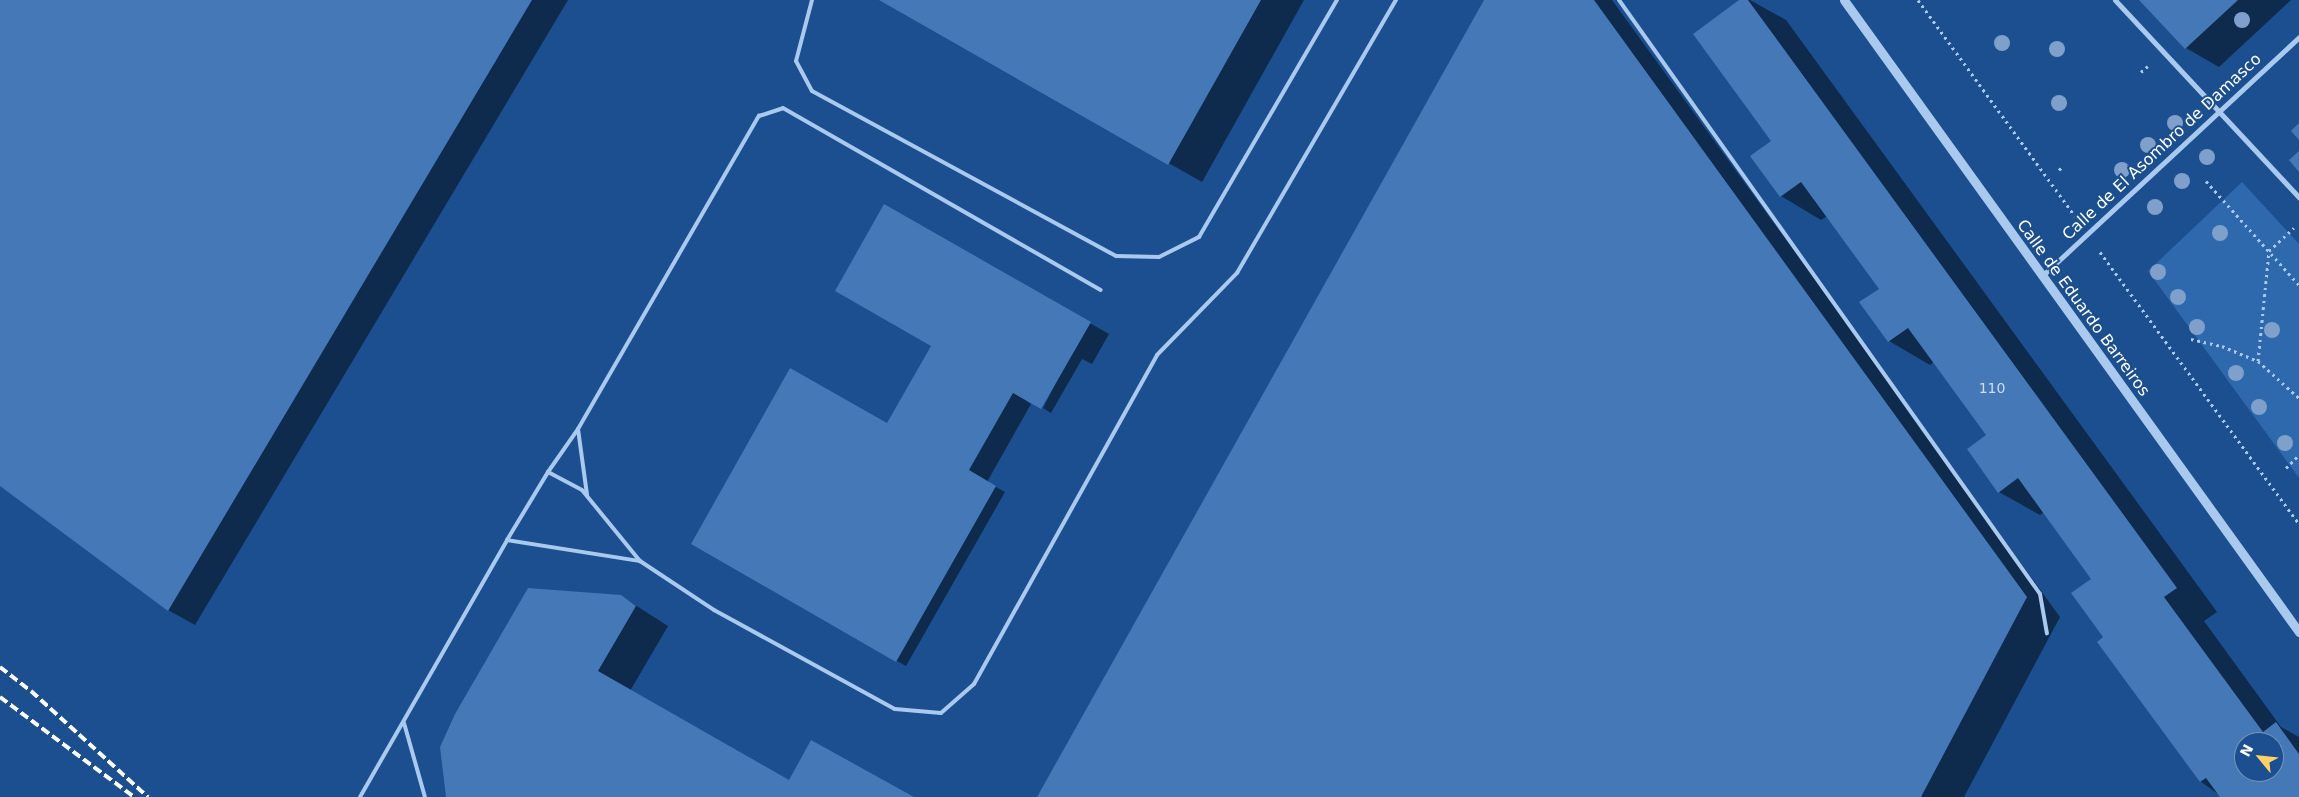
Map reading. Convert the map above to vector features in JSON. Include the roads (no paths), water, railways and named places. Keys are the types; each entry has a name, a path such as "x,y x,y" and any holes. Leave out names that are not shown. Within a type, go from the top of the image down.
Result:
{"street":[{"name":"Calle de Eduardo Barreiros","path":"1844,0 2299,632"},
{"path":"2115,0 2299,198"},
{"name":"Calle de El Asombro de Damasco","path":"2042,276 2086,232 2299,37"}],"lane":[{"path":"812,0 796,61 812,91 1116,256 1159,257 1199,237 1337,0"},
{"path":"548,472 567,479 586,495 640,561 714,610 894,709 941,713 974,684 1157,355 1237,273 1396,0"},
{"path":"1619,0 2040,594 2047,633"},
{"path":"360,797 548,472 578,429 758,116 783,108 1101,290"},
{"path":"578,429 586,495"},
{"path":"508,540 640,561"},
{"path":"404,723 425,797"}],"railway":[{"path":"0,667 31,691 148,797"},
{"path":"0,697 134,797"}]}
